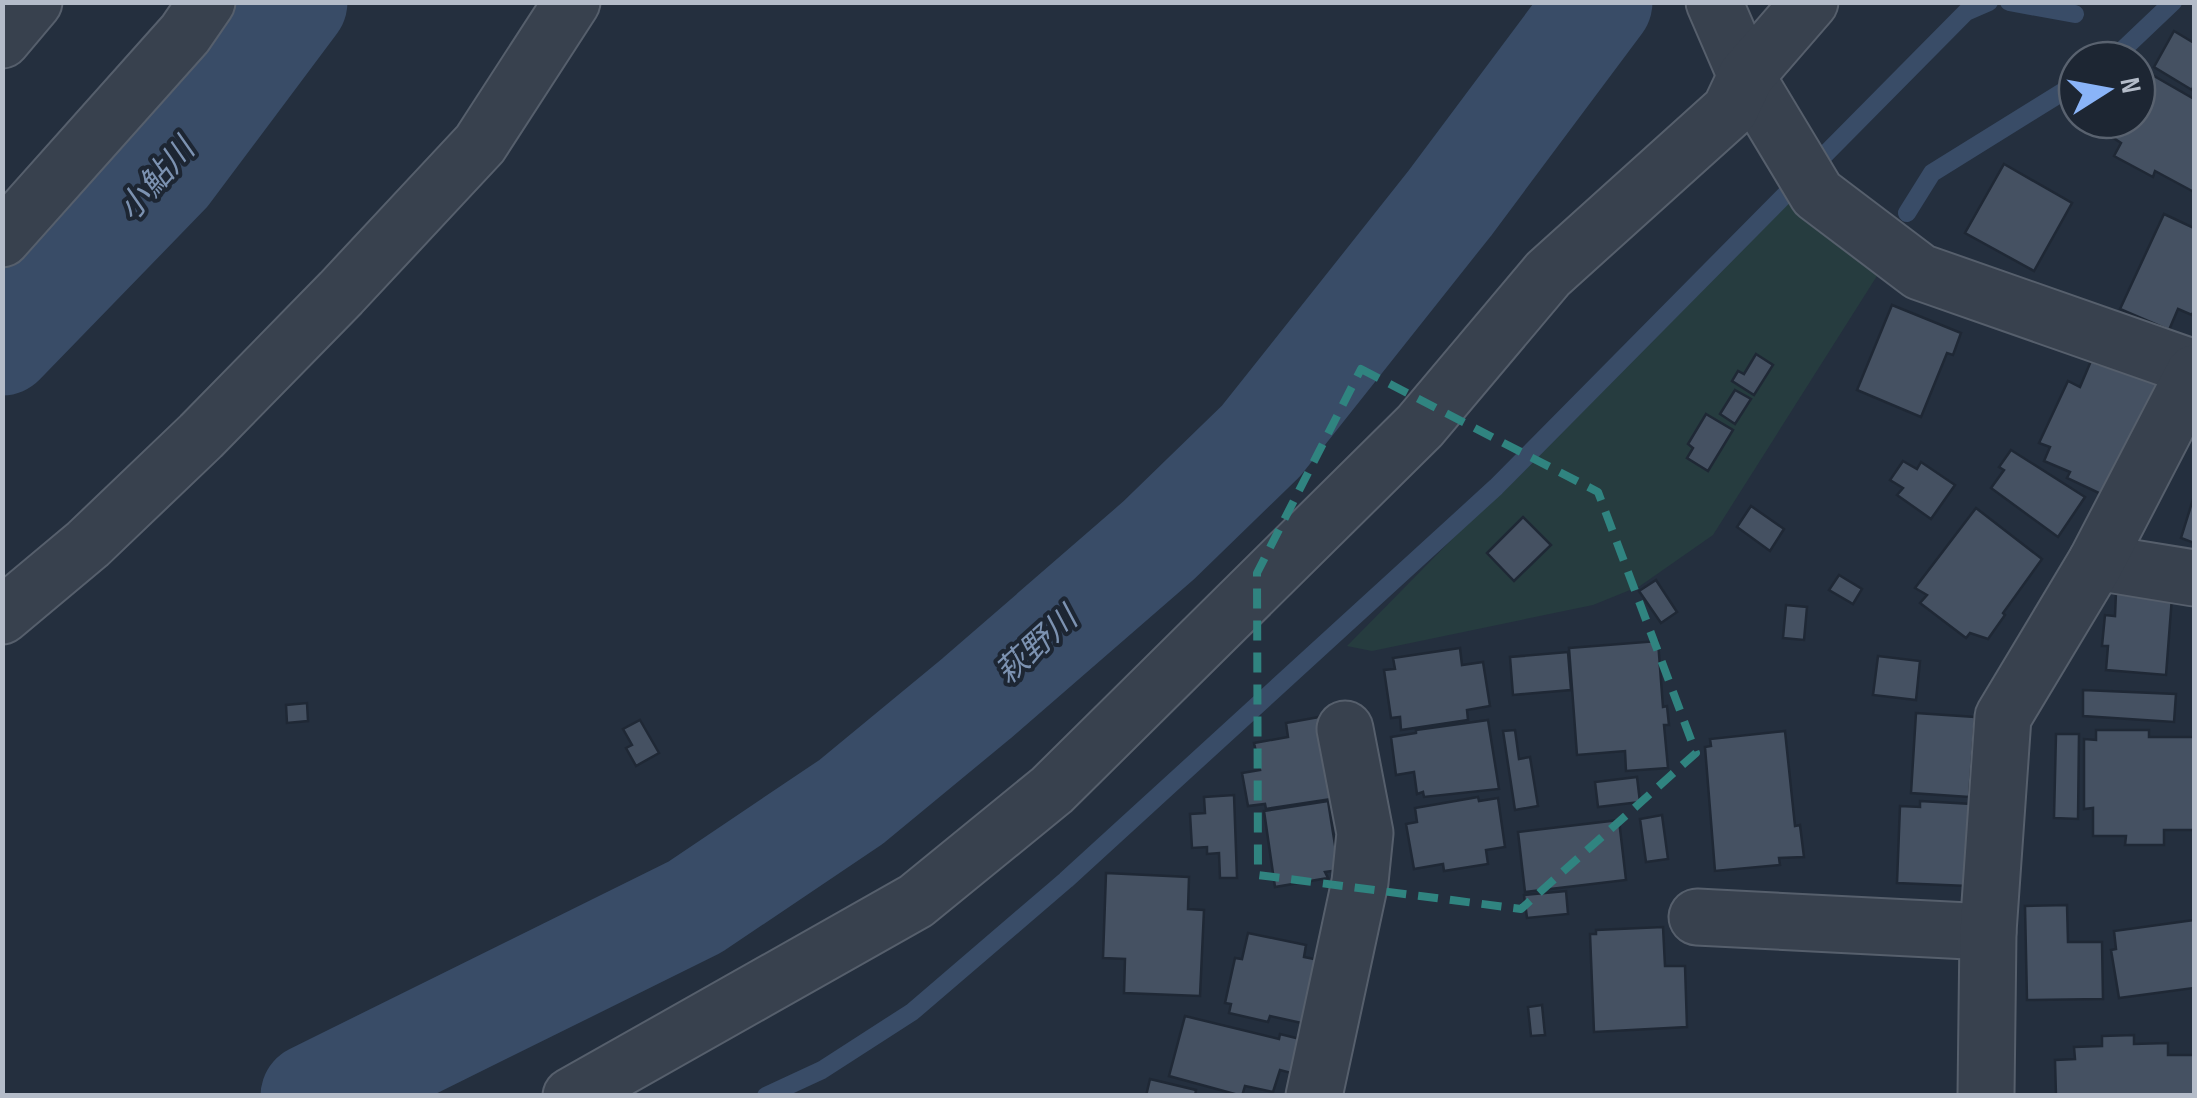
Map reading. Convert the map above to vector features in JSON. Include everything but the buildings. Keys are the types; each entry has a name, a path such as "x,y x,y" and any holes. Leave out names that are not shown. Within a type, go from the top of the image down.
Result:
{"street":[{"path":"2,40 34,2"},
{"path":"2,238 185,34 207,2"},
{"path":"2,616 88,544 201,436 468,158 572,2"},
{"path":"1714,2 1741,65 1805,174 1920,272 2194,371 2096,562 2003,716 1988,932 1986,1096"},
{"path":"572,1096 916,901 1052,790 1420,426 1548,274 1730,110 1741,65 1810,2"},
{"path":"2096,562 2194,578"},
{"path":"1314,1096 1334,933 1360,882 1365,834 1345,729"},
{"path":"1698,917 1988,932"}],"highlighted area":[{"path":"1361,369 1598,492 1696,753 1521,909 1258,875 1257,573"}],"green space":[{"path":"1789,197 1882,268 1713,535 1640,586 1593,605 1372,651 1347,646"}],"waterway":[{"name":"小鮎川","path":"2,343 167,173 295,2"},
{"name":"萩野川","path":"313,1096 695,907 851,802 977,698 1159,540 1261,441 1450,203 1600,2"},
{"path":"766,1096 822,1070 912,1012 1066,880 1496,487 1966,12 1989,2"},
{"path":"2009,2 2075,14"},
{"path":"2133,40 2173,2"},
{"path":"1907,213 1932,173 2057,95"}]}
